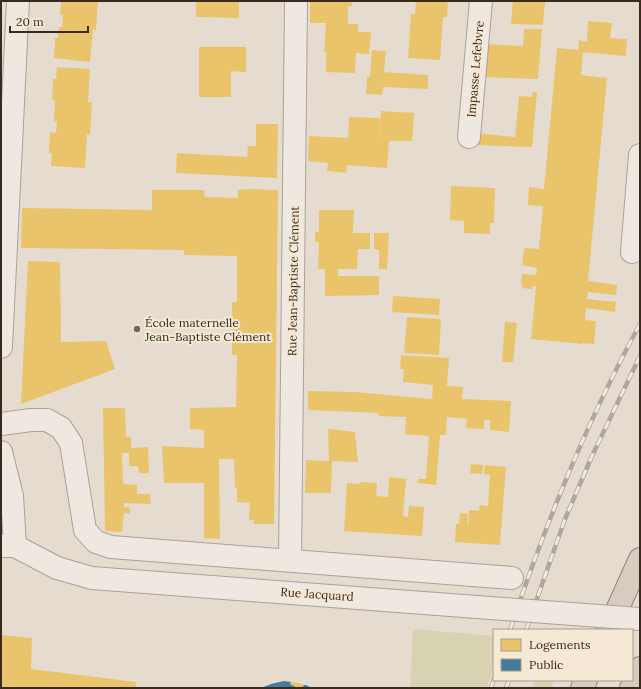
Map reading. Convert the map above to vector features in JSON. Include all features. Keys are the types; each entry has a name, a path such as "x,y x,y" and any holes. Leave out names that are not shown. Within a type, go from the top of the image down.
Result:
{"highway":[{"path":"608,629 640,559"},
{"path":"632,688 640,668"}],"street":[{"path":"1,347 18,1"},
{"name":"Rue Jean-Baptiste Clément","path":"290,560 296,1"},
{"name":"Impasse Lefebvre","path":"469,138 481,1"},
{"path":"632,252 640,155"},
{"path":"1,424 31,420 47,420 61,428 71,443 85,530 96,542 111,547 512,578"},
{"path":"1,452 12,496 8,546"},
{"name":"Rue Jacquard","path":"8,546 57,568 92,578 640,619"}],"shaded area":[{"path":"413,629 493,636 493,668 487,688 410,688"},
{"path":"535,681 554,681 551,688 532,688"}],"building: Logements":[{"path":"61,1 98,1 96,30 93,29 90,62 54,58 55,38 58,38 59,27 62,27 63,15 60,15"},
{"path":"196,1 239,1 239,18 196,17"},
{"path":"310,1 352,1 352,6 348,6 348,24 358,24 358,32 371,32 369,54 356,53 355,73 326,72 326,52 324,52 326,23 310,23"},
{"path":"416,1 448,1 447,17 443,17 440,60 408,58 411,14 415,14"},
{"path":"513,1 545,2 543,25 511,24"},
{"path":"588,21 612,23 610,38 627,39 626,56 583,52 581,75 607,78 588,281 617,285 616,295 588,292 587,299 616,302 615,312 586,308 585,320 596,321 594,344 531,339 536,286 533,286 532,289 522,288 521,285 522,274 536,275 537,268 522,265 524,248 539,249 543,206 528,205 529,187 544,189 557,48 578,50 579,40 587,42"},
{"path":"524,29 542,29 538,79 481,77 484,44 523,46"},
{"path":"199,47 246,47 246,72 231,71 231,97 199,97"},
{"path":"372,50 386,51 384,72 428,75 428,89 383,87 382,95 366,94 367,77 370,77"},
{"path":"57,67 90,69 88,102 92,102 90,135 87,134 85,168 51,166 52,153 49,153 50,132 56,133 57,121 54,121 55,100 52,100 53,79 56,79"},
{"path":"533,92 537,92 532,147 475,145 476,133 515,137 519,96 532,97"},
{"path":"381,111 414,113 412,141 389,141 387,168 347,165 346,173 327,171 328,163 308,161 309,136 348,138 349,117 380,118 379,140"},
{"path":"256,124 278,124 277,178 176,173 177,153 247,157 248,146 256,146"},
{"path":"451,186 495,188 494,223 490,223 490,234 464,233 464,221 450,220"},
{"path":"152,190 204,190 205,197 238,198 238,190 278,190 274,524 254,524 254,520 249,520 250,503 237,502 234,459 219,459 220,539 204,538 204,483 164,483 162,446 204,448 204,430 190,429 190,408 236,407 237,355 232,355 232,302 237,302 237,256 184,255 184,250 21,248 22,208 152,210"},
{"path":"319,210 354,210 353,233 370,233 370,249 358,249 357,269 338,269 338,276 379,276 379,295 325,296 325,269 318,269 319,242 315,242 315,232 319,232"},
{"path":"374,233 389,233 387,269 379,269 379,250 374,249"},
{"path":"28,261 60,262 61,342 106,341 115,369 21,404"},
{"path":"393,296 440,299 439,315 392,312"},
{"path":"407,317 441,319 439,355 404,353"},
{"path":"505,322 517,323 513,362 502,362"},
{"path":"401,355 449,358 447,386 463,387 462,399 511,401 509,432 490,430 490,420 484,420 484,429 466,428 467,419 447,417 446,435 440,435 436,485 418,483 418,479 426,479 429,436 405,434 406,417 378,416 379,413 308,410 308,391 355,392 432,399 433,385 403,382 404,369 400,369"},
{"path":"103,408 125,408 126,437 131,437 131,448 148,447 149,473 139,473 138,466 129,466 129,453 122,453 123,484 137,485 137,494 150,494 151,504 124,503 124,507 130,508 130,514 124,513 122,532 105,531"},
{"path":"328,429 355,432 358,462 332,461 331,493 305,493 306,460 329,461"},
{"path":"471,464 483,465 482,474 470,473"},
{"path":"485,465 506,467 500,545 455,542 456,524 459,524 460,513 468,514 468,525 469,510 479,511 480,505 488,506 490,475 484,474"},
{"path":"389,477 406,479 403,516 408,517 409,506 424,507 422,536 344,531 347,483 377,483 376,496 388,497"},
{"path":"1,635 32,638 31,669 136,682 136,688 1,688"},
{"path":"291,682 304,685 302,688 297,688 290,684"}],"building: Public":[{"path":"284,681 291,682 290,684 297,688 261,688 271,684"},
{"path":"306,685 312,688 302,688"}],"railway":[{"path":"510,629 523,591 568,474 602,398 640,324"},
{"path":"526,629 565,519 592,456 640,356"},
{"path":"491,688 493,681"},
{"path":"506,688 509,681"}],"place":[{"name":"École maternelle Jean-Baptiste Clément","path":"137,329"}]}
